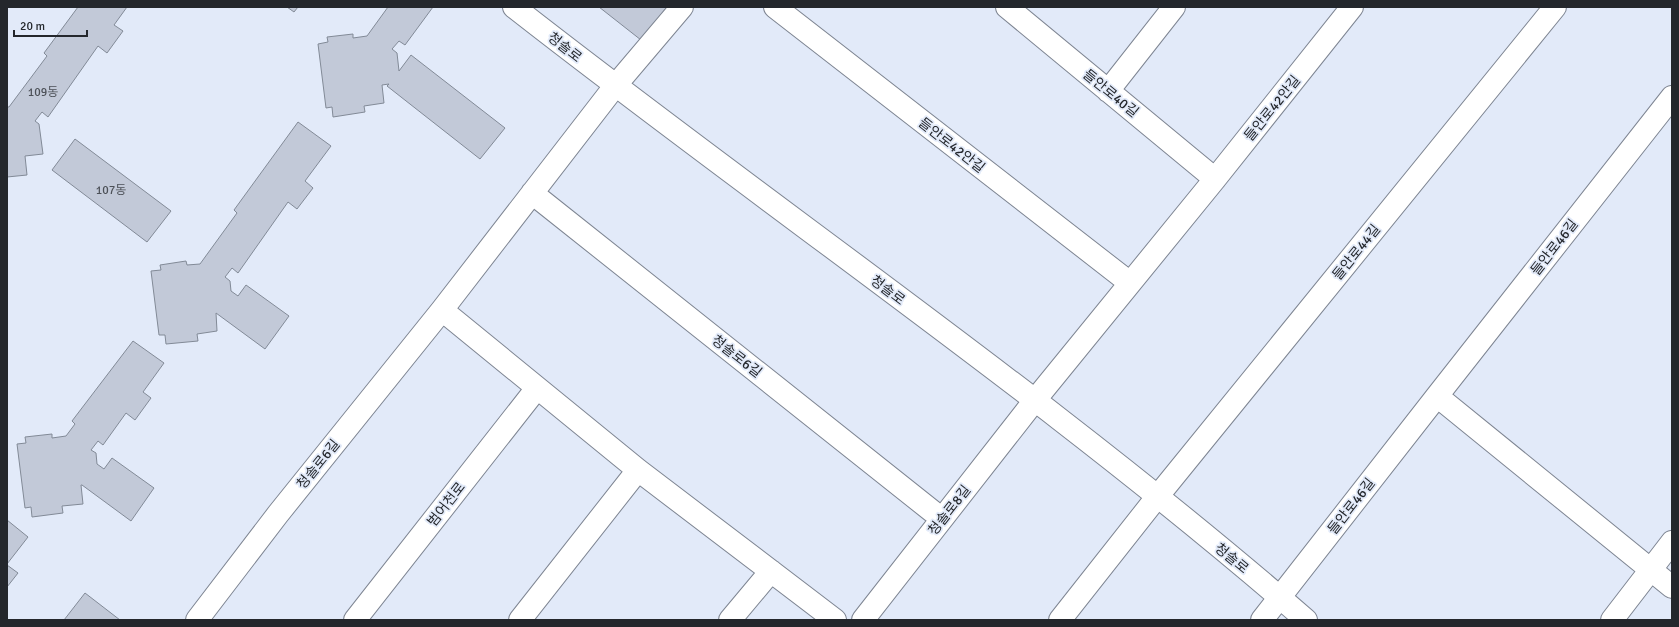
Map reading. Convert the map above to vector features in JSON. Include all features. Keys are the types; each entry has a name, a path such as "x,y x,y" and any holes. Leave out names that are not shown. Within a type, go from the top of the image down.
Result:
{"street":[{"name":"청솔로","path":"514,7 615,86 1035,400 1157,497 1306,620"},
{"path":"615,86 682,7"},
{"name":"들안로42안길","path":"775,7 1130,283"},
{"name":"들안로40길","path":"1007,7 1215,179"},
{"path":"1108,91 1174,7"},
{"name":"들안로42안길","path":"1035,400 1215,179 1352,7"},
{"name":"들안로44길","path":"1157,497 1555,7"},
{"name":"청솔로6길","path":"197,620 278,514 442,310 615,86"},
{"name":"들안로46길","path":"1262,620 1672,98"},
{"name":"청솔로6길","path":"532,193 942,519"},
{"path":"442,310 638,470 835,620"},
{"name":"범어천로","path":"355,620 537,388"},
{"path":"1437,396 1672,587"},
{"name":"청솔로8길","path":"863,620 1035,400"},
{"path":"520,620 638,470"},
{"path":"1060,620 1157,497"},
{"path":"1612,620 1672,542"},
{"path":"730,620 771,571"}],"building":[{"path":"78,7 127,7 114,25 123,31 107,53 98,46 48,117 42,112 35,121 39,124 43,154 25,156 27,175 7,177 7,107 9,107 47,56 44,53"},
{"path":"287,7 298,7 294,12"},
{"path":"388,7 433,7 405,45 399,41 392,49 397,53 399,71 411,55 505,128 480,159 387,86 389,84 382,85 384,103 364,106 365,112 333,117 332,107 326,108 318,44 328,42 327,37 353,34 353,38 367,36"},
{"path":"599,7 667,7 641,40"},
{"path":"298,122 331,146 305,181 313,188 297,209 288,202 238,273 232,268 225,277 230,281 231,291 238,296 246,285 289,316 265,349 216,313 217,331 197,334 198,341 166,344 165,335 159,335 151,271 161,270 160,265 186,261 187,265 200,264 237,213 234,210"},
{"path":"75,139 171,211 147,242 52,170"},
{"path":"133,341 164,363 143,392 151,398 135,420 126,413 103,445 98,441 91,450 96,453 97,464 104,469 112,458 154,488 131,521 82,485 83,504 62,506 63,513 32,517 31,507 25,508 17,444 26,443 25,437 52,434 52,438 66,436 75,424 72,421"},
{"path":"7,520 28,537 7,564"},
{"path":"7,565 18,573 7,587"},
{"path":"85,593 120,620 64,620"}]}
